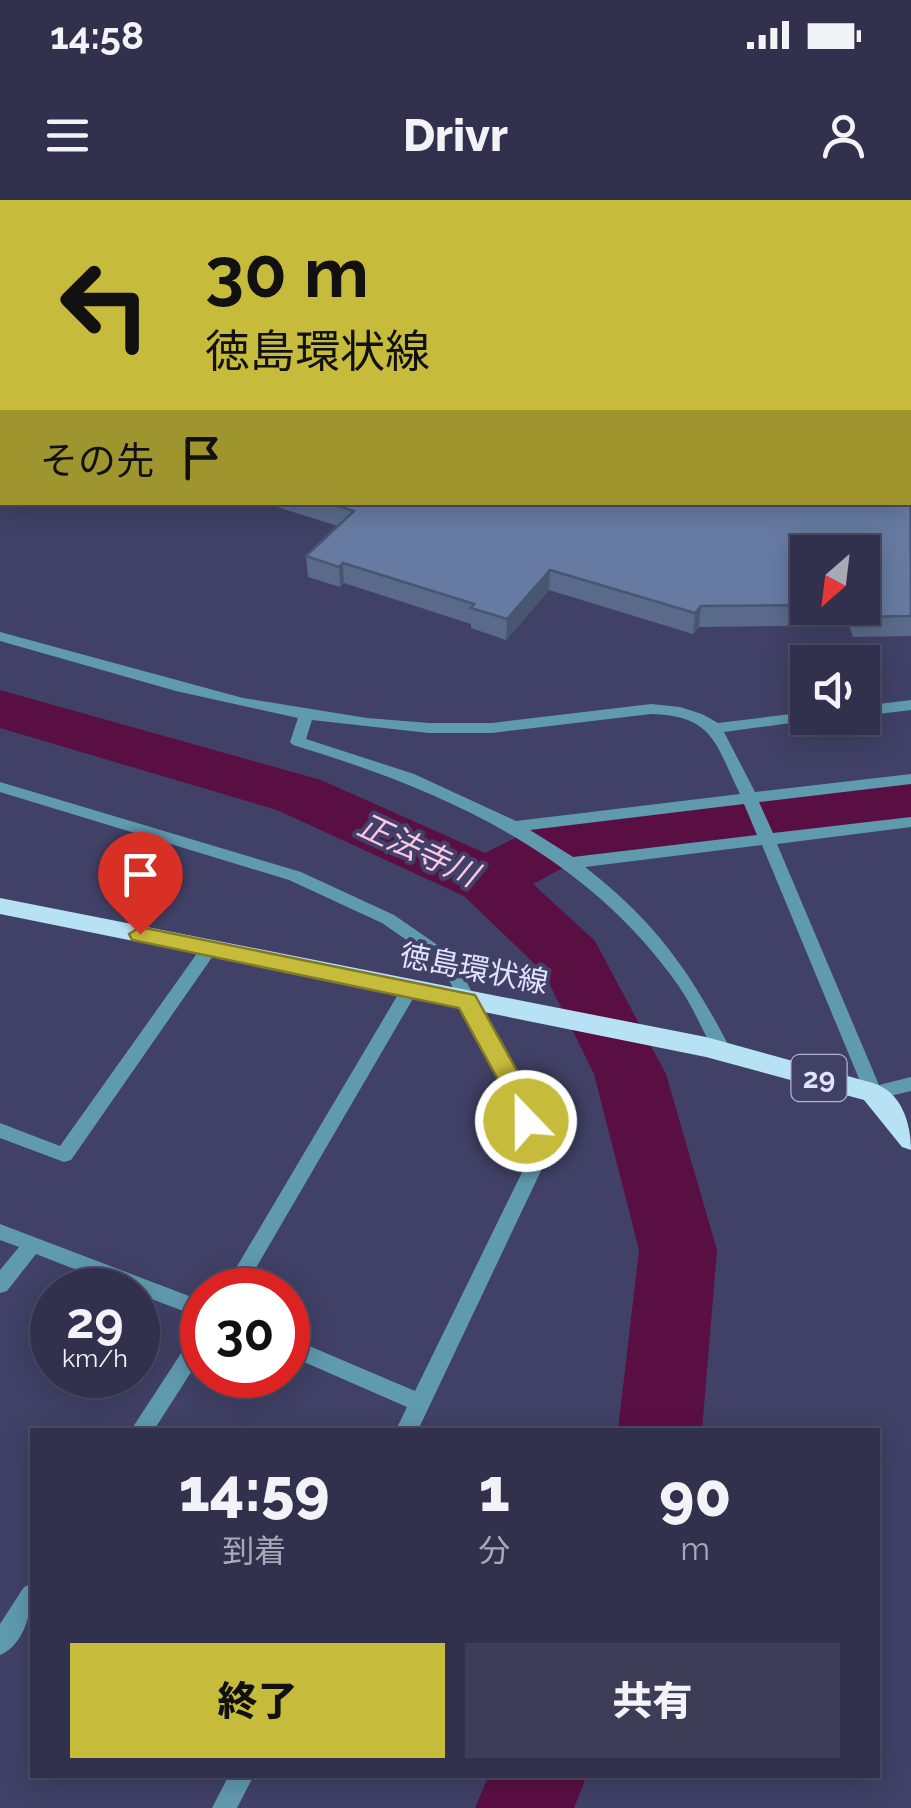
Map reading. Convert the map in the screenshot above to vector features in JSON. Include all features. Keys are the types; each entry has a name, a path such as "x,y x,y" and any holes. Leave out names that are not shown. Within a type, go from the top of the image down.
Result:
{"main road":[{"name":"徳島環状線","path":"0,906 715,1050 873,1092"},
{"name":"29","path":"873,1092 911,1140"}],"street":[{"path":"0,636 192,690 306,715 432,727 490,728 675,710 715,728 790,719"},
{"path":"880,709 911,705"},
{"path":"306,715 298,742 441,788 524,831 568,861 662,951 686,982 715,1050"},
{"path":"715,728 750,800 873,1092 911,1084"},
{"path":"524,831 911,780"},
{"path":"0,787 295,876 388,919 446,959 514,1087 539,1156 409,1428"},
{"path":"568,861 764,835 911,822"},
{"path":"0,1130 64,1154 209,949"},
{"path":"245,1268 409,990"},
{"path":"0,1232 180,1301"},
{"path":"0,1285 32,1244"},
{"path":"310,1356 420,1403"},
{"path":"143,1428 180,1372"},
{"path":"0,1644 30,1597"},
{"path":"224,1808 240,1778"}],"building":[{"path":"335,505 911,505 911,616 880,617 880,535 790,535 790,605 701,606 695,613 550,570 507,619 471,608 474,604 343,563 339,567 306,556 354,511"}],"waterway":[{"name":"正法寺川","path":"0,709 299,795 487,880"},
{"path":"487,880 572,836 911,801"},
{"name":"正法寺川","path":"487,880 571,958 630,1074 678,1250 660,1428"},
{"name":"正法寺川","path":"524,1808 538,1778"}],"route":[{"path":"140,934 467,1001 514,1087 526,1121"}]}
